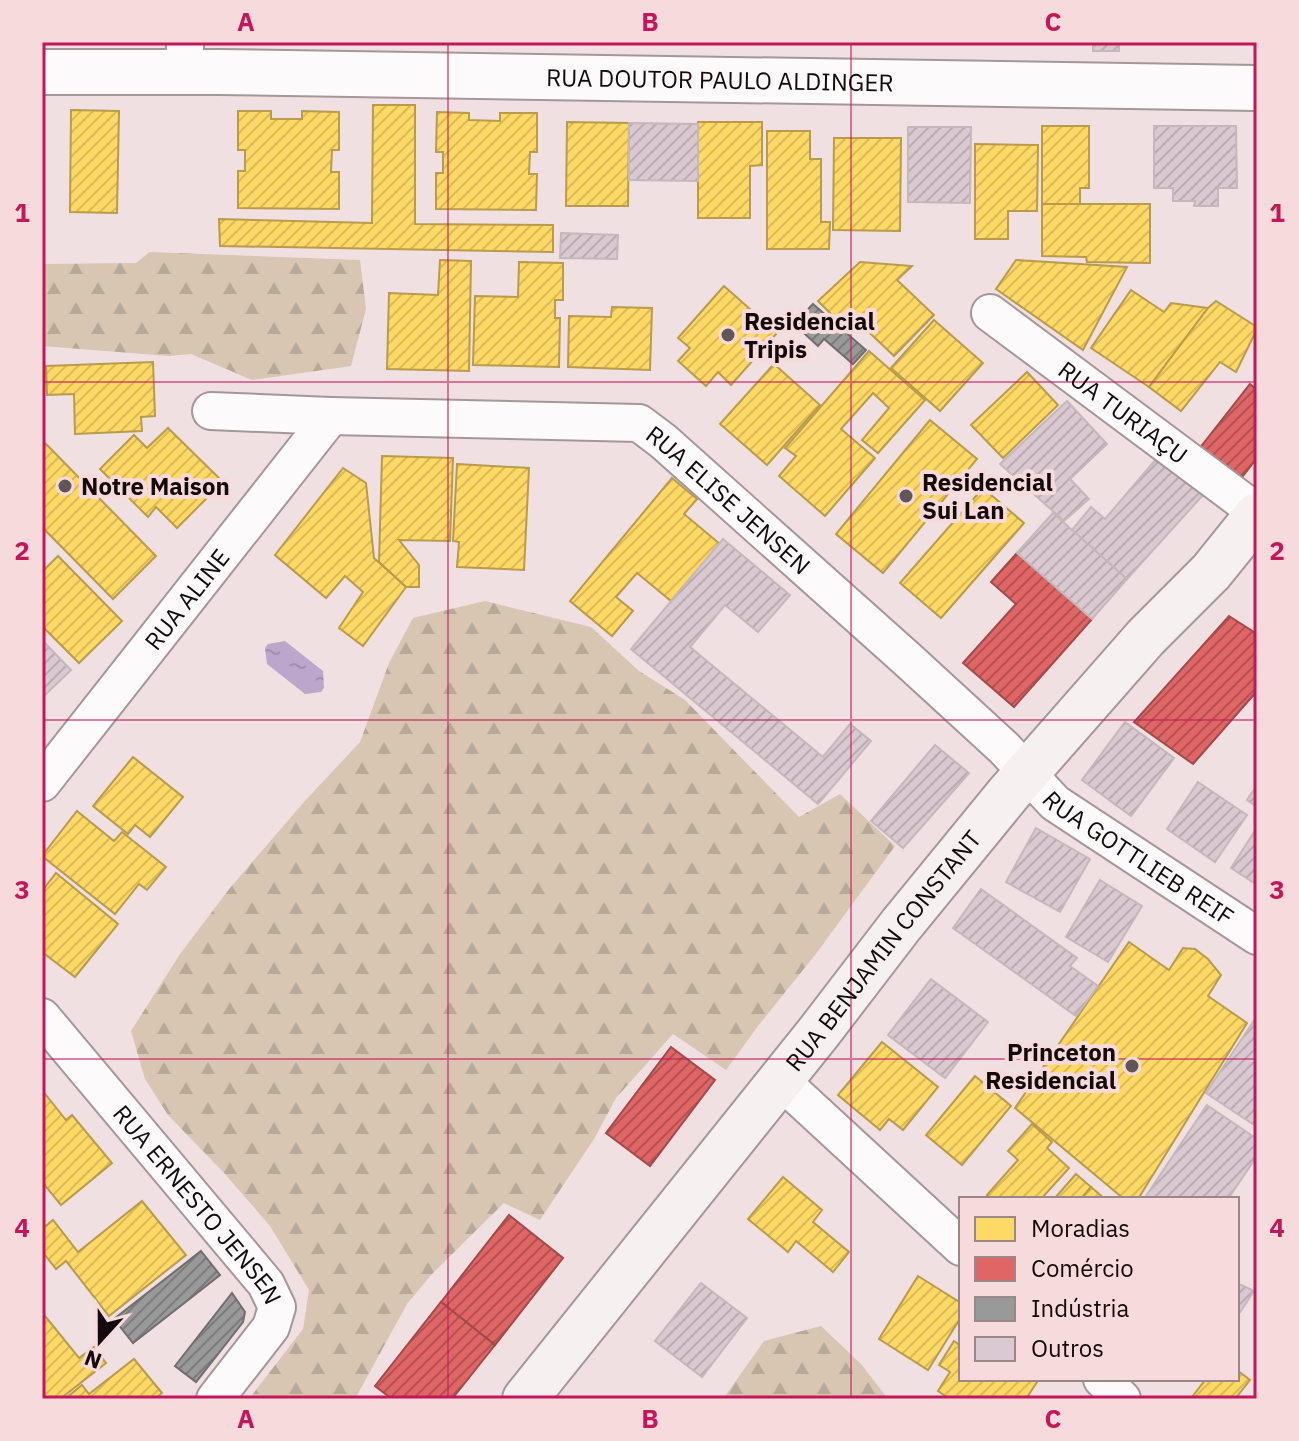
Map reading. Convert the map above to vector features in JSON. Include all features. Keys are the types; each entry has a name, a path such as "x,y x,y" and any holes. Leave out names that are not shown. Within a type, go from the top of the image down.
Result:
{"main road":[{"name":"RUA BENJAMIN CONSTANT","path":"525,1399 1026,772 1146,637 1211,572 1257,514"}],"street":[{"name":"RUA DOUTOR PAULO ALDINGER","path":"42,72 185,57 1257,88"},
{"name":"RUA TURIAÇU","path":"990,313 1257,514"},
{"name":"RUA ELISE JENSEN","path":"211,411 639,423 907,659 1026,772"},
{"name":"RUA ALINE","path":"42,783 331,416"},
{"name":"RUA GOTTLIEB REIF","path":"1026,772 1055,803 1257,936"},
{"name":"RUA ERNESTO JENSEN","path":"42,1017 266,1284 277,1307 271,1327 215,1399"},
{"path":"780,1080 959,1245"},
{"path":"1104,1381 1122,1399"}],"green space":[{"path":"150,252 360,260 366,309 351,366 252,380 191,354 169,356 42,346 42,264 136,263"},
{"path":"485,601 591,627 639,671 685,700 799,817 840,794 895,846 726,1070 673,1034 616,1098 594,1139 540,1220 504,1203 432,1274 407,1304 355,1399 249,1399 303,1329 309,1290 270,1226 168,1115 145,1079 131,1031 180,954 230,888 360,742 389,663 413,618"},
{"path":"821,1326 861,1364 888,1399 723,1399 764,1341"}],"water":[{"path":"285,641 323,671 324,688 321,692 305,694 267,664 265,648 268,644"}],"building: Moradias":[{"path":"373,105 415,105 415,224 553,225 553,252 220,246 219,219 372,223"},
{"path":"71,110 119,111 117,213 70,212"},
{"path":"238,111 271,111 271,119 302,119 302,111 339,112 339,150 332,150 331,172 339,172 339,209 238,208 238,171 245,171 245,150 238,150"},
{"path":"437,112 469,113 469,120 500,121 500,113 537,113 537,152 530,152 529,174 537,174 536,210 436,209 436,173 443,173 443,152 436,152"},
{"path":"567,122 629,123 628,206 566,206"},
{"path":"698,122 762,122 762,165 750,166 750,218 698,218"},
{"path":"1042,126 1089,126 1089,188 1080,188 1080,204 1042,204"},
{"path":"767,131 810,131 810,159 821,159 821,222 830,222 829,249 767,249"},
{"path":"834,138 901,138 900,231 833,230"},
{"path":"975,144 1038,145 1037,211 1008,211 1008,239 975,239"},
{"path":"1042,204 1150,204 1150,263 1087,262 1086,257 1042,256"},
{"path":"440,260 471,261 469,371 387,369 389,293 438,295"},
{"path":"1016,260 1127,267 1083,350 996,289"},
{"path":"519,262 563,263 563,300 555,300 555,318 560,318 559,367 473,365 475,296 518,297"},
{"path":"860,262 912,266 897,280 934,315 894,356 853,317 844,327 818,301"},
{"name":"Residencial Tripis","path":"724,286 777,333 731,385 718,372 706,386 678,361 690,348 678,338"},
{"path":"1131,290 1164,312 1171,303 1208,308 1149,387 1091,348"},
{"path":"1216,301 1257,329 1236,372 1220,362 1181,411 1149,387"},
{"path":"612,307 652,308 650,370 568,367 569,316 611,317"},
{"path":"934,320 983,363 940,411 891,368"},
{"path":"869,351 925,400 878,453 862,440 889,408 873,393 841,429 875,458 825,516 779,476 796,456 785,448"},
{"path":"153,362 155,416 141,417 142,431 75,434 74,394 47,395 46,366"},
{"path":"774,364 820,405 767,465 720,424"},
{"path":"1027,372 1058,405 1003,458 971,425"},
{"name":"Residencial Sui Lan","path":"930,420 977,459 883,573 836,534"},
{"path":"168,428 223,482 177,528 156,507 148,517 100,469 134,435 147,448"},
{"name":"Notre Maison","path":"45,443 156,556 113,599 42,527 42,446"},
{"path":"382,456 453,458 450,541 399,540 419,565 419,587 406,587 379,562"},
{"path":"457,464 529,468 524,570 457,567 459,542 453,541"},
{"path":"343,468 366,483 374,558 406,587 363,646 339,628 363,592 345,576 326,598 275,555"},
{"path":"672,478 697,499 684,514 720,544 671,601 637,573 616,597 633,611 612,636 570,601"},
{"path":"983,488 1024,523 941,618 900,583"},
{"path":"58,556 122,621 79,663 42,626 42,572"},
{"path":"133,757 183,797 150,837 135,825 128,834 93,806"},
{"path":"77,811 114,841 122,832 166,867 147,890 139,884 115,914 42,856"},
{"path":"56,873 118,924 75,977 42,952 42,891"},
{"name":"Princeton Residencial","path":"1129,942 1169,970 1183,948 1195,949 1221,975 1208,996 1247,1023 1139,1197 1122,1197 1015,1108"},
{"path":"882,1042 938,1087 903,1130 889,1119 880,1130 838,1095"},
{"path":"975,1076 1011,1106 962,1165 926,1135"},
{"path":"42,1090 66,1120 72,1115 112,1163 61,1205 42,1182"},
{"path":"1032,1124 1052,1142 1047,1148 1069,1168 1043,1197 989,1197 987,1195 1018,1160 1008,1151"},
{"path":"1076,1174 1091,1187 1083,1197 1056,1197"},
{"path":"783,1177 822,1210 813,1222 849,1252 833,1272 796,1241 788,1252 748,1219"},
{"path":"1091,1187 1103,1197 1083,1197"},
{"path":"142,1201 186,1255 109,1316 66,1261 56,1269 42,1251 42,1229 53,1220 78,1252"},
{"path":"918,1276 959,1302 959,1320 928,1370 879,1339"},
{"path":"45,1316 79,1358 94,1347 106,1363 60,1399 42,1399 42,1319"},
{"path":"954,1341 959,1345 959,1381 1038,1381 1026,1399 950,1399 938,1391 950,1372 939,1365"},
{"path":"134,1359 162,1393 155,1399 65,1399 82,1385 89,1394"},
{"path":"1239,1372 1250,1380 1235,1399 1192,1397 1204,1381 1239,1381"}],"building: Comércio":[{"path":"1250,384 1257,390 1257,458 1239,481 1199,449"},
{"path":"1017,553 1092,619 1014,707 963,663 1016,604 991,582"},
{"path":"1229,616 1257,634 1257,691 1193,764 1134,722"},
{"path":"671,1047 715,1080 650,1166 606,1133"},
{"path":"509,1215 563,1258 495,1345 441,1302"},
{"path":"441,1302 495,1345 452,1399 392,1399 375,1386"}],"building: Indústria":[{"path":"813,304 866,350 853,364 824,339 818,346 794,324"},
{"path":"201,1251 220,1275 133,1343 114,1319"},
{"path":"232,1293 245,1312 243,1322 196,1382 175,1366"}],"building: Outros":[{"path":"1093,42 1119,42 1119,51 1093,51"},
{"path":"629,123 698,124 698,181 629,180"},
{"path":"1154,126 1236,126 1237,188 1218,188 1218,206 1194,206 1195,201 1173,201 1173,188 1154,188"},
{"path":"908,127 971,127 970,203 908,202"},
{"path":"561,233 618,235 617,259 560,258"},
{"path":"1067,401 1107,444 1070,479 1089,499 1064,521 1000,464"},
{"path":"1157,458 1203,495 1127,579 1072,530 1091,507 1105,519"},
{"path":"1053,513 1127,579 1092,619 1017,553"},
{"path":"723,539 790,595 758,632 725,605 690,647 823,757 850,724 871,741 818,804 631,649"},
{"path":"42,640 71,670 42,698"},
{"path":"1125,722 1174,758 1131,816 1082,780"},
{"path":"935,745 969,773 903,848 871,821"},
{"path":"1198,782 1247,815 1215,862 1167,829"},
{"path":"1257,785 1257,807 1247,800"},
{"path":"1036,828 1090,859 1060,912 1006,882"},
{"path":"1257,830 1257,885 1231,868"},
{"path":"1100,880 1142,906 1108,962 1066,937"},
{"path":"981,889 1077,958 1070,966 1098,986 1076,1016 953,928"},
{"path":"931,979 988,1022 945,1078 888,1035"},
{"path":"1257,1016 1257,1127 1206,1093"},
{"path":"1207,1105 1257,1139 1257,1156 1229,1197 1145,1197"},
{"path":"701,1283 747,1318 702,1377 655,1341"},
{"path":"1239,1284 1254,1291 1239,1314"}],"place":[{"name":"Residencial Tripis","path":"728,335"},
{"name":"Notre Maison","path":"65,486"},
{"name":"Residencial Sui Lan","path":"906,496"},
{"name":"Princeton Residencial","path":"1132,1066"}]}
